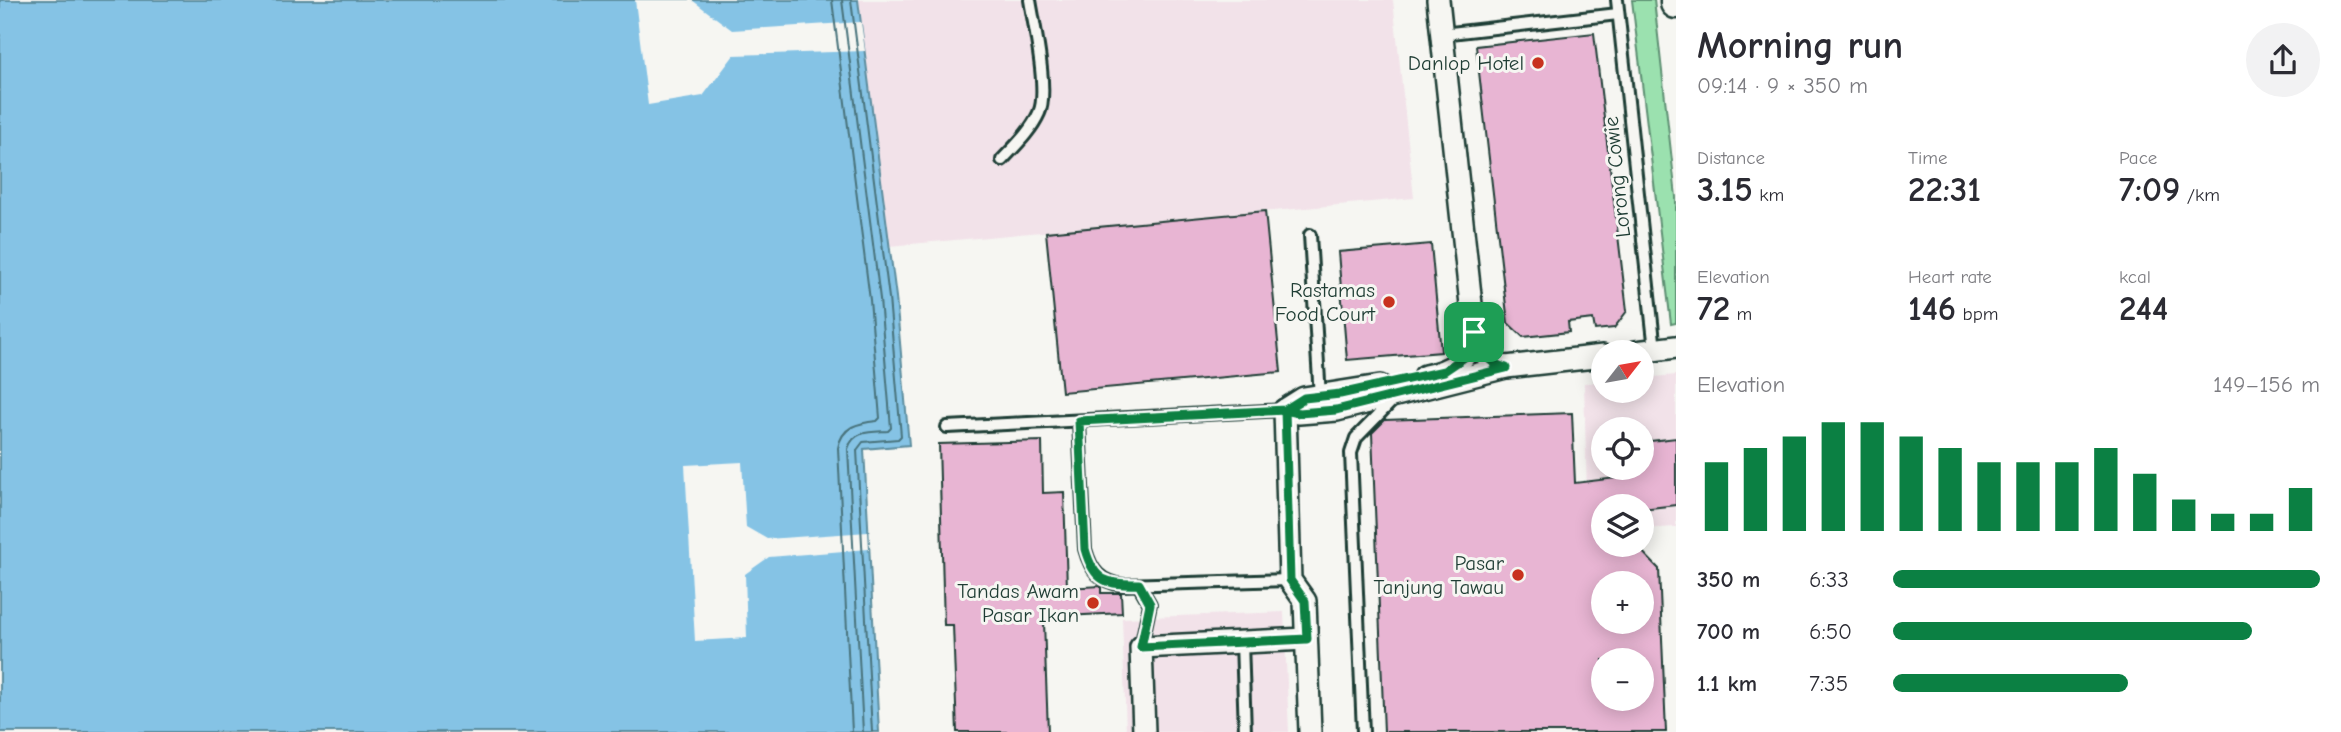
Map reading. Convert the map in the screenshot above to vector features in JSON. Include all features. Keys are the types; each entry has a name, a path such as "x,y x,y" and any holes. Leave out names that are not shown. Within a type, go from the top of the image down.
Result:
{"street":[{"path":"1438,0 1474,332 1487,358 1506,368"},
{"path":"1285,410 1304,398 1444,371 1466,356 1474,332"},
{"path":"1285,410 1299,413 1336,410 1506,368 1591,357"},
{"path":"1285,410 1290,580 1305,601 1310,732"},
{"path":"1144,732 1141,647 1307,639"}],"lane":[{"path":"1002,160 1030,129 1041,111 1042,88 1030,0"},
{"name":"Lorong Cowie","path":"1616,0 1656,349"},
{"path":"1442,34 1618,14"},
{"path":"1310,235 1320,397"},
{"path":"1363,732 1351,453 1356,438 1398,395"},
{"path":"947,427 1285,410"},
{"path":"1079,421 1085,549 1089,564 1098,577 1110,583 1139,584 1290,580"},
{"path":"1139,584 1150,604 1141,647"},
{"path":"1242,642 1245,732"}],"shaded area":[{"path":"858,0 1393,0 1414,198 889,246"},
{"path":"1676,375 1676,527 1654,528 1654,494 1591,494 1591,526 1588,531 1584,383 1591,383 1591,403 1654,403 1654,377"},
{"path":"1284,612 1289,732 1126,732 1122,618"}],"green space":[{"path":"1632,0 1654,0 1676,197 1676,323 1671,324"}],"water":[{"path":"0,0 858,0 896,297 909,445 864,449 879,732 0,732"}],"pier":[{"path":"635,0 692,0 732,30 861,22 865,51 734,55 703,96 648,105"},
{"path":"742,462 746,527 767,539 868,532 869,549 769,557 745,574 747,638 695,641 685,465"}],"building":[{"path":"1594,33 1627,311 1614,328 1595,330 1593,319 1568,322 1569,332 1523,337 1508,323 1476,46"},
{"path":"1265,211 1281,372 1062,392 1046,232"},
{"name":"Rastamas Food Court","path":"1431,244 1441,352 1347,360 1338,252"},
{"name":"Pasar Tanjung Tawau","path":"1572,413 1575,483 1654,480 1654,441 1676,438 1676,505 1654,508 1654,494 1591,494 1591,557 1647,557 1659,569 1666,732 1384,732 1372,433 1385,420"},
{"path":"1042,441 1043,493 1064,492 1067,588 1101,586 1101,593 1121,593 1122,613 1047,617 1047,622 1044,622 1048,732 957,732 953,625 944,625 939,444"}],"place":[{"name":"Danlop Hotel","path":"1538,63"},
{"name":"Rastamas Food Court","path":"1389,302"},
{"name":"Pasar Tanjung Tawau","path":"1518,575"},
{"name":"Tandas Awam Pasar Ikan","path":"1093,603"}],"route":[{"path":"1474,332 1472,345 1466,356 1457,365 1444,371 1340,394 1304,398 1285,410 1079,421 1085,549 1089,564 1098,577 1110,583 1139,584 1150,604 1141,647 1307,639 1305,601 1290,580 1285,410 1299,413 1336,410 1506,368 1487,358 1474,332"}]}
